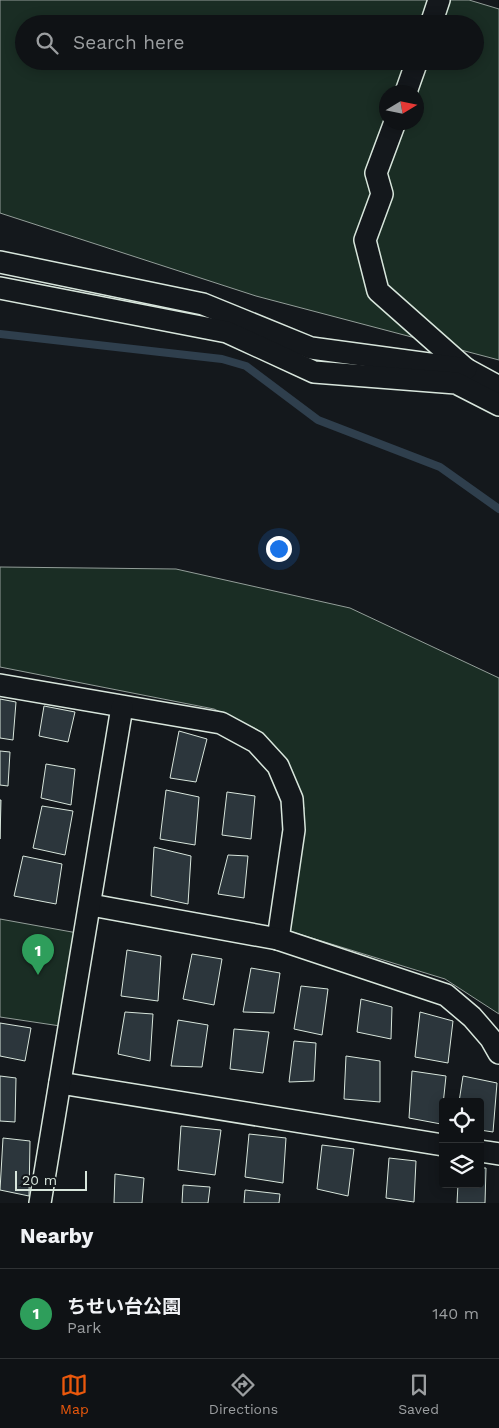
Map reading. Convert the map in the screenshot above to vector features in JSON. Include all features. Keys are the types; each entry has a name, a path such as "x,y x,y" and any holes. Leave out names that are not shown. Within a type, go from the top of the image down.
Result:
{"street":[{"path":"433,15 439,0"},
{"path":"408,85 414,70"},
{"path":"392,130 376,173 382,194 365,240 378,291 466,369 499,387"},
{"path":"0,262 203,304 311,348 466,369"},
{"path":"0,288 227,332 314,372 456,383 499,405"},
{"path":"0,685 221,723 256,742 278,766 292,799 294,830 278,939"},
{"path":"40,1203 91,905 122,707"},
{"path":"91,905 278,939 446,995 472,1017 491,1039 499,1052"},
{"path":"60,1083 439,1144"},
{"path":"484,1152 499,1154"}],"green space":[{"path":"0,0 469,0 499,9 499,360 256,296 0,213"},
{"path":"0,567 176,569 350,608 499,678 499,1014 445,979 289,931 304,808 286,762 258,730 214,709 0,667"},
{"path":"0,919 83,934 67,1027 0,1017"}],"building":[{"path":"0,699 16,702 13,740 0,738"},
{"path":"44,706 75,712 68,742 39,736"},
{"path":"179,731 207,739 196,782 170,778"},
{"path":"0,751 10,752 8,786 0,785"},
{"path":"46,764 75,769 71,805 41,798"},
{"path":"166,790 199,797 195,845 160,839"},
{"path":"227,792 255,796 251,839 222,835"},
{"path":"0,800 1,800 0,839"},
{"path":"42,806 73,811 65,855 33,848"},
{"path":"154,847 191,856 188,904 151,896"},
{"path":"228,855 248,856 244,898 218,894"},
{"path":"23,856 62,864 56,904 14,896"},
{"path":"127,950 161,956 158,1001 121,996"},
{"path":"192,954 222,959 214,1005 183,999"},
{"path":"251,968 280,973 274,1013 243,1012"},
{"path":"301,986 328,989 322,1035 294,1029"},
{"path":"361,999 392,1007 391,1039 357,1032"},
{"path":"125,1012 153,1014 150,1061 118,1054"},
{"path":"420,1012 453,1021 448,1063 415,1057"},
{"path":"178,1020 208,1025 202,1067 171,1066"},
{"path":"0,1023 31,1028 25,1061 0,1056"},
{"path":"234,1029 269,1032 263,1073 230,1069"},
{"path":"294,1041 316,1043 314,1081 289,1082"},
{"path":"346,1056 380,1061 380,1102 344,1099"},
{"path":"412,1071 446,1076 444,1098 439,1098 439,1124 409,1118"},
{"path":"0,1076 16,1078 15,1122 0,1121"},
{"path":"463,1076 497,1083 493,1132 484,1131 484,1098 460,1098"},
{"path":"181,1126 221,1130 215,1175 178,1170"},
{"path":"249,1134 286,1138 283,1183 245,1177"},
{"path":"3,1138 30,1141 29,1196 0,1190"},
{"path":"322,1145 354,1149 348,1196 317,1189"},
{"path":"389,1158 416,1161 414,1202 386,1198"},
{"path":"484,1168 486,1168 485,1203 457,1203 458,1188 484,1188"},
{"path":"115,1174 144,1178 142,1203 114,1203"},
{"path":"183,1185 210,1187 208,1203 182,1203"},
{"path":"245,1190 280,1194 279,1203 244,1203"}],"waterway":[{"path":"0,334 222,359 246,366 318,420 440,467 499,509"}],"place":[{"name":"ちせい台公園","path":"38,975"}]}
